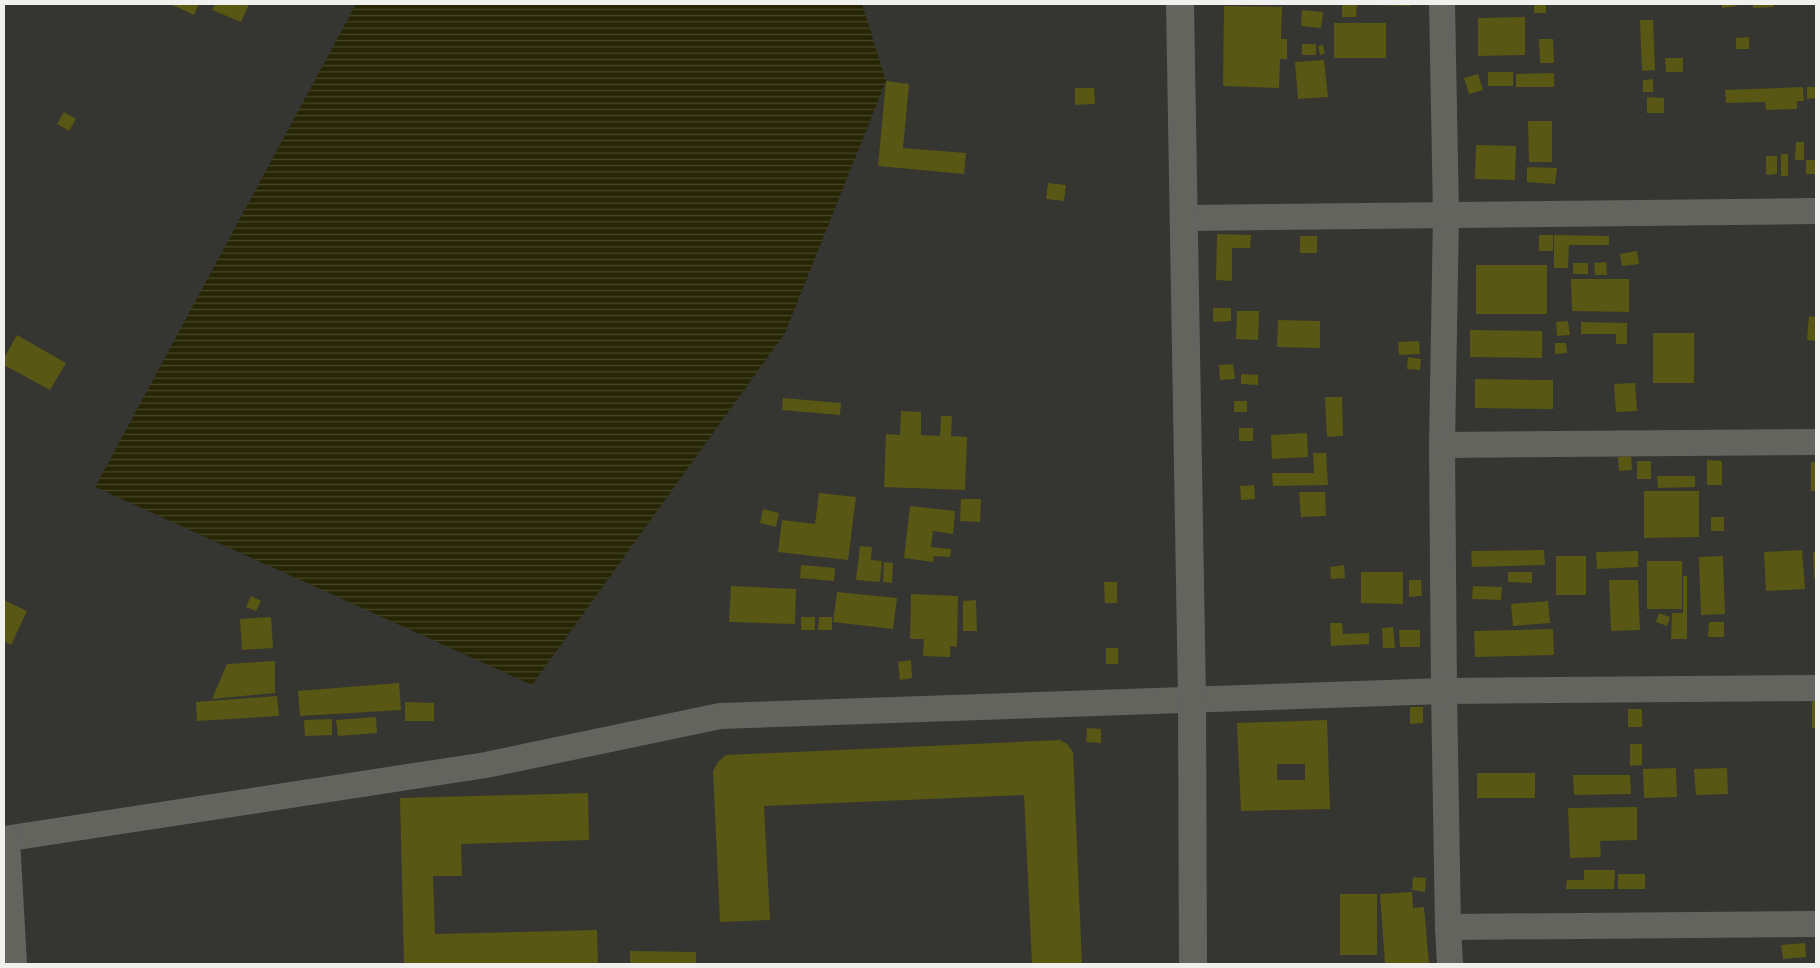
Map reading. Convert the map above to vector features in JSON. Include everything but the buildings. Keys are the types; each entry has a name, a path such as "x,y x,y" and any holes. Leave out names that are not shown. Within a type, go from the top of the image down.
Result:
{"street":[{"path":"1180,4 1192,699 1193,964"},
{"path":"1442,4 1446,215 1442,445 1444,691 1450,964"},
{"path":"1183,218 1816,211"},
{"path":"1442,445 1816,442"},
{"path":"14,964 5,839 486,765 720,716 1444,691 1816,688"},
{"path":"1448,927 1816,924"}],"shaded area":[{"path":"356,4 862,4 886,81 785,333 532,685 95,487"}]}
